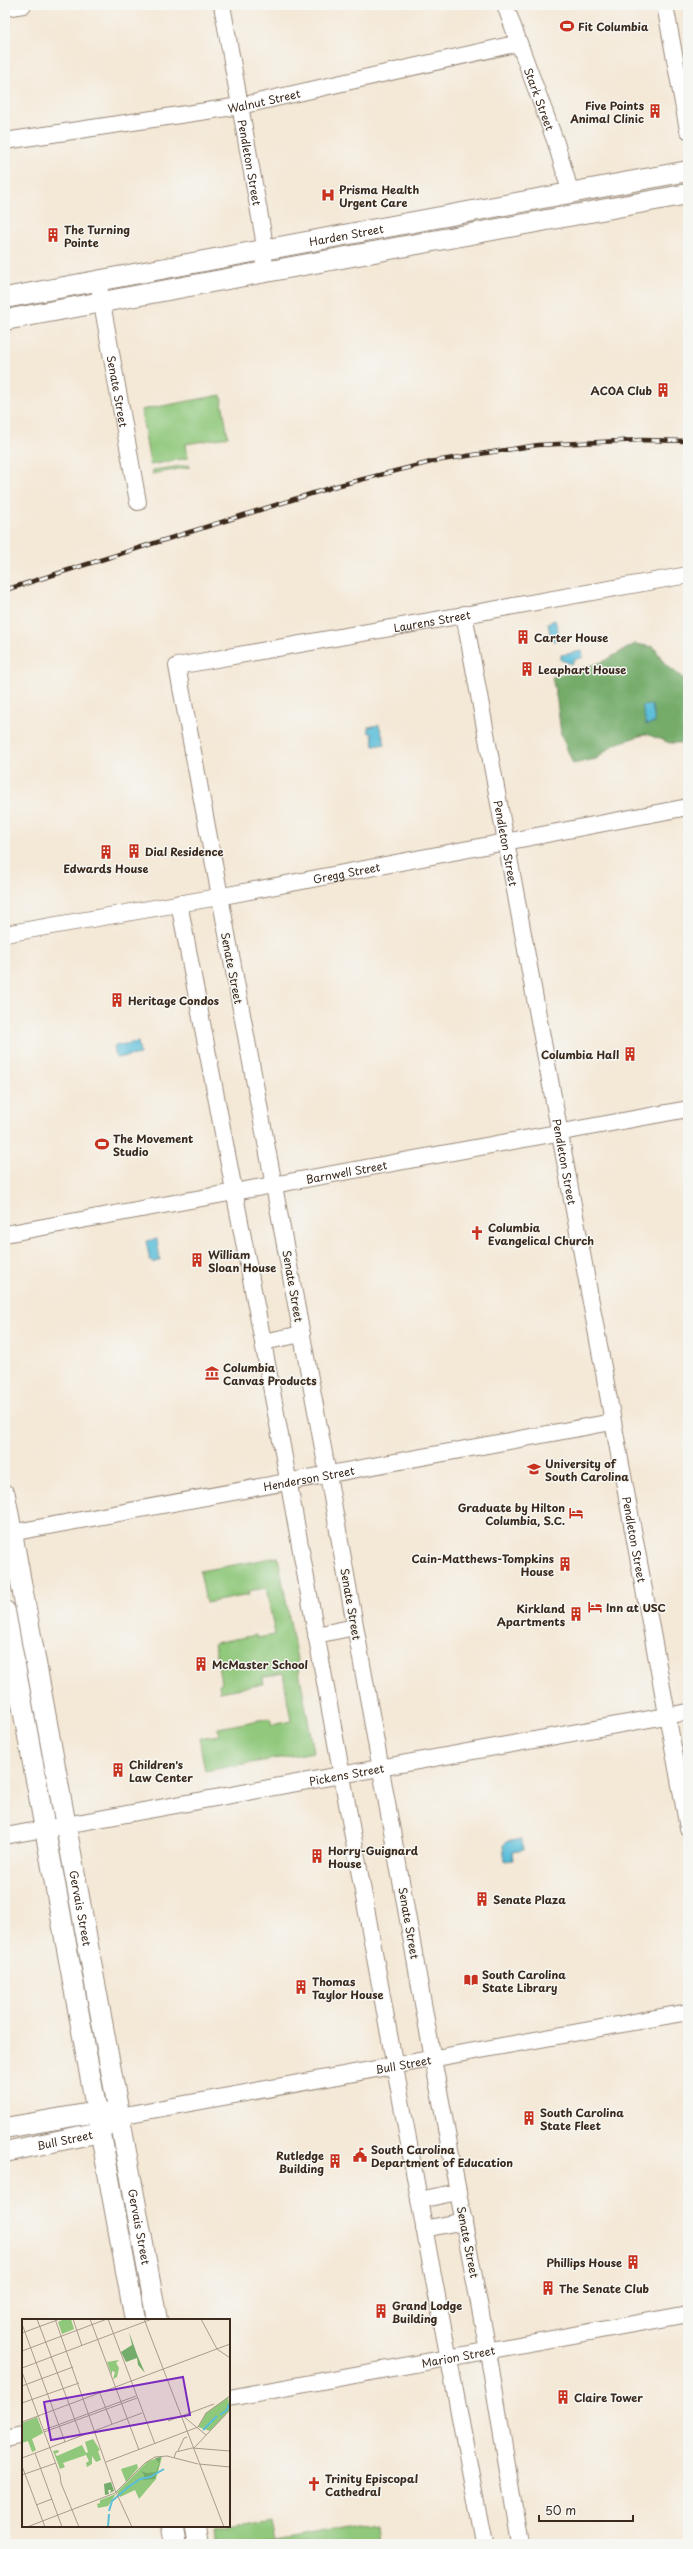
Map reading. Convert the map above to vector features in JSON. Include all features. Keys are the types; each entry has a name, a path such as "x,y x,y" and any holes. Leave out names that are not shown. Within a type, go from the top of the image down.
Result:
{"main road":[{"name":"Harden Street","path":"5,297 571,194 688,171"},
{"name":"Harden Street","path":"5,320 688,194"},
{"name":"Gervais Street","path":"5,1495 8,1533 66,1825 156,2319"},
{"name":"Gervais Street","path":"5,1611 135,2319"},
{"name":"Bull Street","path":"5,2128 97,2112 119,2116"},
{"name":"Bull Street","path":"5,2152 100,2132 119,2116"},
{"path":"173,2527 176,2544"},
{"path":"194,2527 198,2544"}],"street":[{"path":"5,8 23,5"},
{"name":"Pendleton Street","path":"222,5 265,250 263,273"},
{"name":"Stark Street","path":"505,5 556,143 571,194"},
{"path":"665,5 688,130"},
{"name":"Walnut Street","path":"5,142 240,106 519,43"},
{"name":"Senate Street","path":"98,281 138,502"},
{"name":"Laurens Street","path":"177,666 688,575"},
{"name":"Pendleton Street","path":"464,614 688,1828"},
{"name":"Senate Street","path":"177,666 218,897 302,1334 433,2059 488,2351 520,2544"},
{"name":"Gregg Street","path":"5,934 218,897 688,807"},
{"path":"179,903 263,1342 394,2066 484,2544"},
{"name":"Barnwell Street","path":"5,1234 688,1109"},
{"path":"263,1342 302,1334"},
{"name":"Henderson Street","path":"8,1533 612,1422"},
{"path":"316,1635 355,1627"},
{"name":"Pickens Street","path":"5,1836 381,1766 688,1712"},
{"name":"Bull Street","path":"119,2116 688,2012"},
{"path":"419,2200 458,2192"},
{"path":"424,2229 464,2221"},
{"name":"Marion Street","path":"230,2398 688,2314"},
{"path":"5,2439 22,2435"}],"green space":[{"path":"221,395 228,437 186,444 188,458 150,465 141,410"},
{"path":"189,465 190,467 152,474 153,470"},
{"path":"635,644 654,647 665,664 688,682 688,743 670,743 646,734 615,744 596,759 573,764 561,734 552,677 602,662"},
{"path":"278,1557 314,1752 205,1771 199,1738 219,1735 218,1728 270,1718 272,1725 291,1721 283,1673 263,1677 264,1684 220,1692 219,1684 221,1683 214,1643 256,1635 257,1638 275,1635 266,1588 248,1591 249,1595 206,1603 200,1571"},
{"path":"271,2522 275,2542 378,2524 380,2544 216,2544 215,2533"}],"water":[{"path":"555,620 559,634 557,634 558,640 554,641 551,639 548,623"},
{"path":"582,651 583,657 574,660 572,664 561,660 561,655"},
{"path":"652,705 655,723 646,725 642,706"},
{"path":"379,725 385,744 374,746 372,733 369,733 368,727"},
{"path":"138,1042 140,1054 116,1058 114,1046"},
{"path":"157,1239 160,1260 153,1263 153,1261 150,1261 146,1241"},
{"path":"522,1839 524,1850 512,1852 513,1860 505,1861 503,1846 506,1842"}],"railway":[{"path":"5,590 336,486 435,461 538,445 641,440 688,441"}],"place":[{"name":"Fit Columbia","path":"567,26"},
{"name":"Five Points Animal Clinic","path":"655,111"},
{"name":"Prisma Health Urgent Care","path":"328,195"},
{"name":"The Turning Pointe","path":"53,235"},
{"name":"ACOA Club","path":"663,390"},
{"name":"Carter House","path":"523,637"},
{"name":"Leaphart House","path":"527,669"},
{"name":"Dial Residence","path":"134,851"},
{"name":"Edwards House","path":"106,852"},
{"name":"Heritage Condos","path":"117,1000"},
{"name":"Columbia Hall","path":"630,1054"},
{"name":"The Movement Studio","path":"102,1144"},
{"name":"Columbia Evangelical Church","path":"477,1233"},
{"name":"William Sloan House","path":"197,1260"},
{"name":"Columbia Canvas Products","path":"212,1373"},
{"name":"University of South Carolina","path":"534,1469"},
{"name":"Graduate by Hilton Columbia, S.C.","path":"576,1513"},
{"name":"Cain-Matthews-Tompkins House","path":"565,1564"},
{"name":"Inn at USC","path":"595,1607"},
{"name":"Kirkland Apartments","path":"576,1614"},
{"name":"McMaster School","path":"201,1664"},
{"name":"Children's Law Center","path":"118,1770"},
{"name":"Horry-Guignard House","path":"317,1856"},
{"name":"Senate Plaza","path":"482,1899"},
{"name":"South Carolina State Library","path":"471,1980"},
{"name":"Thomas Taylor House","path":"301,1987"},
{"name":"South Carolina State Fleet","path":"529,2118"},
{"name":"South Carolina Department of Education","path":"360,2155"},
{"name":"Rutledge Building","path":"335,2161"},
{"name":"Phillips House","path":"633,2262"},
{"name":"The Senate Club","path":"548,2288"},
{"name":"Grand Lodge Building","path":"381,2311"},
{"name":"Claire Tower","path":"563,2397"},
{"name":"Trinity Episcopal Cathedral","path":"314,2484"}]}
